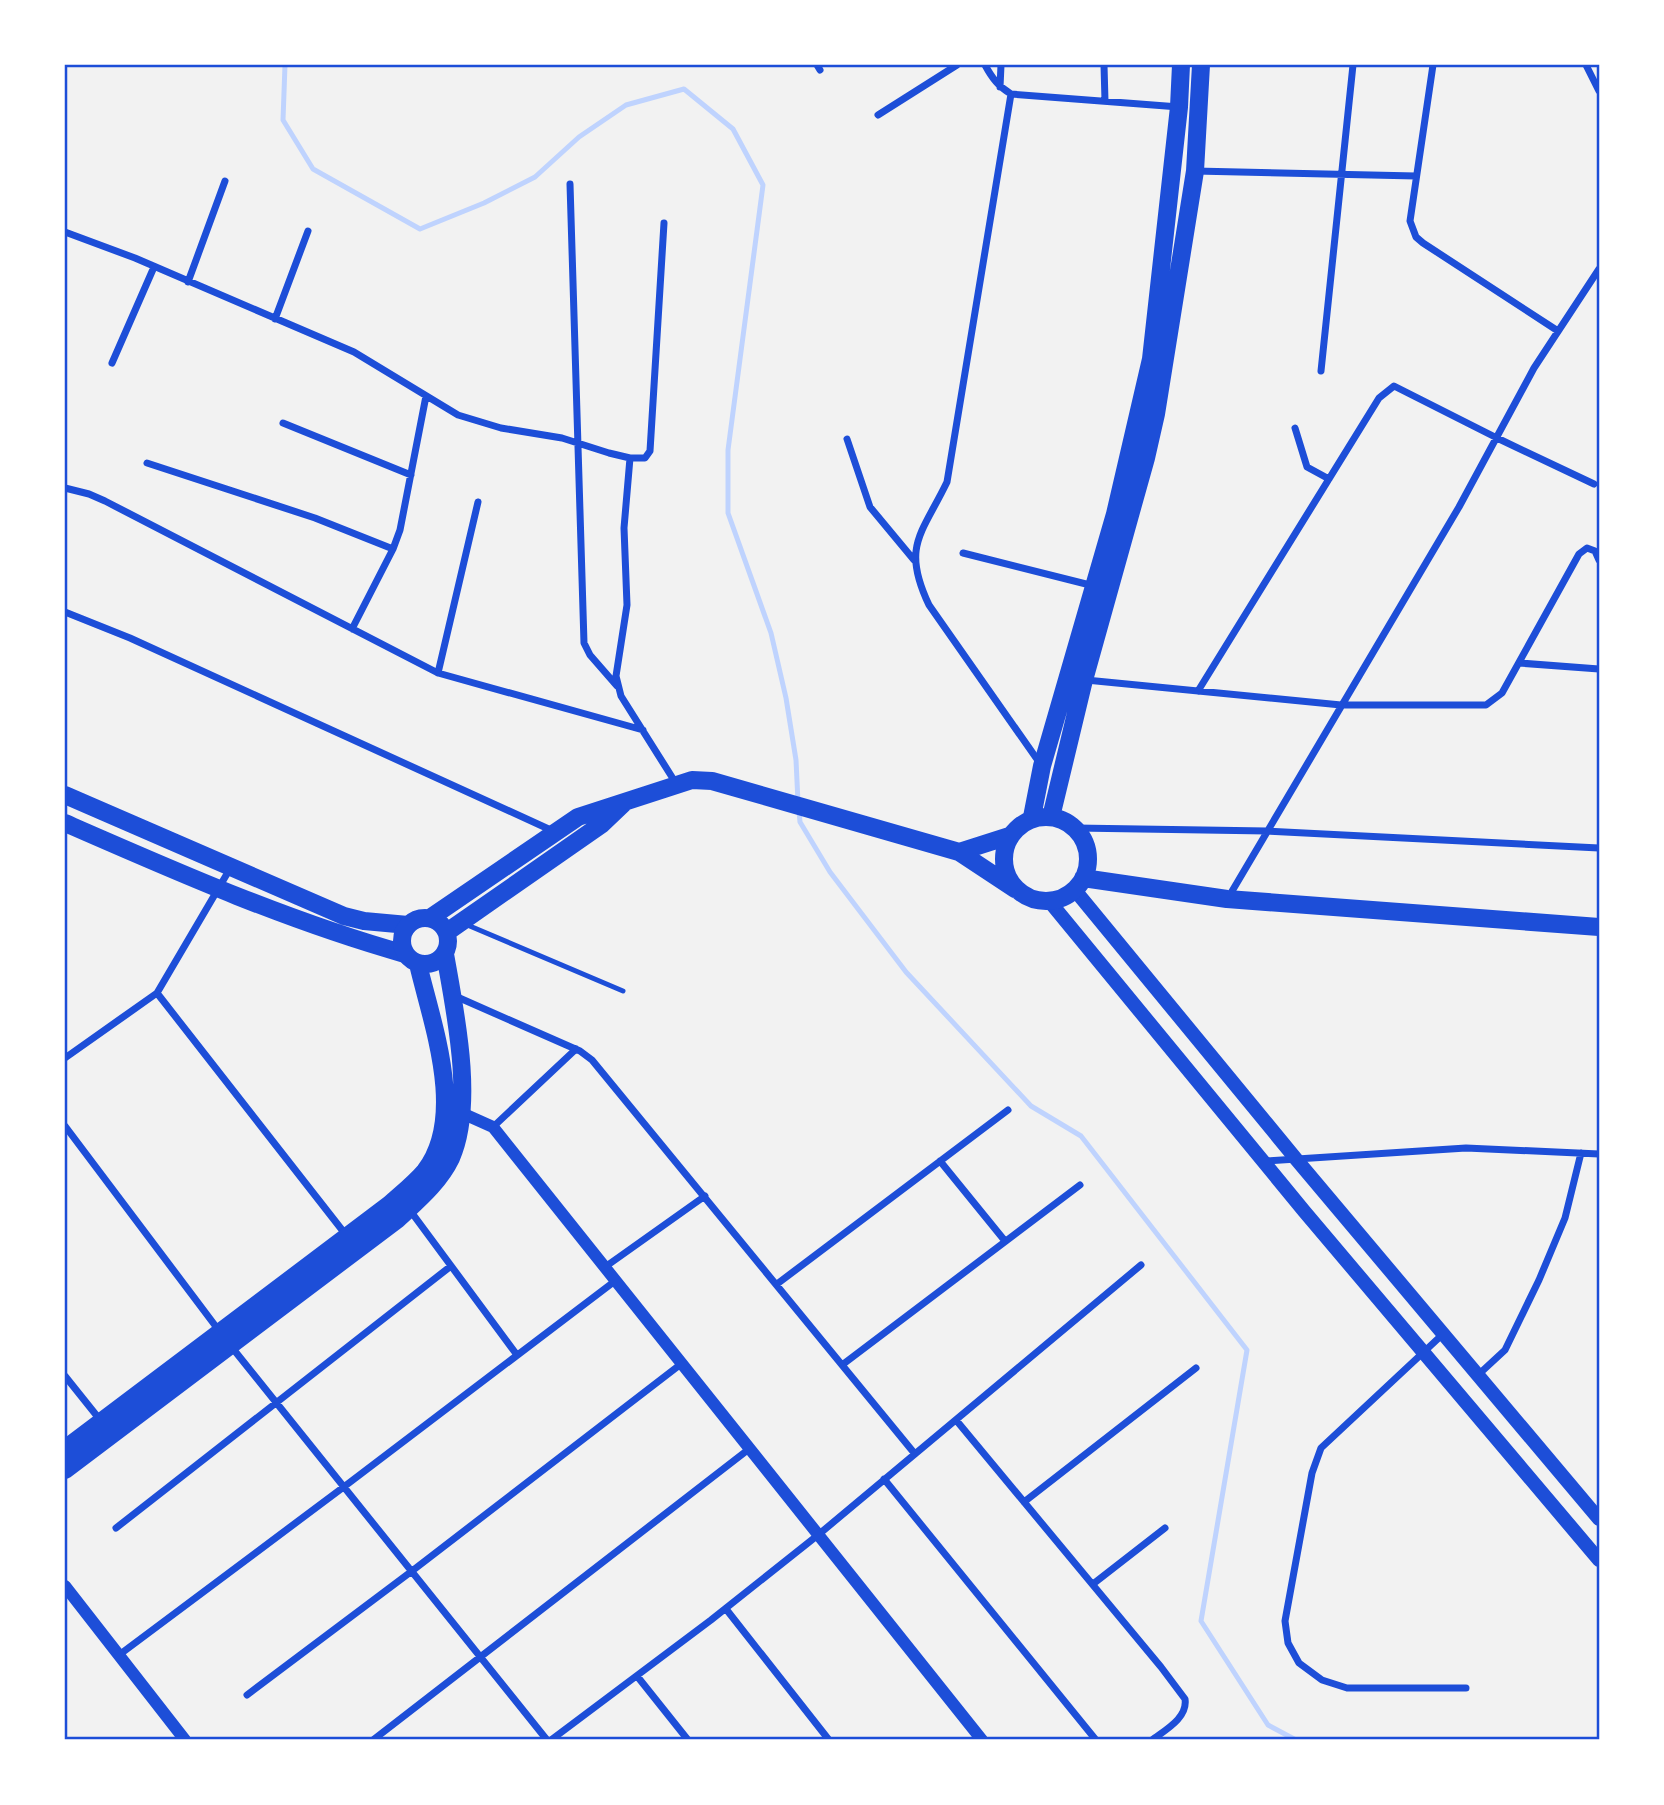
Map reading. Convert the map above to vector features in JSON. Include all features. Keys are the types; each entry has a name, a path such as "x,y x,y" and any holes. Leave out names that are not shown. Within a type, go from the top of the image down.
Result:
{"main road":[{"path":"1032,817 1042,766 1115,514 1151,359 1180,107 1181,65"},
{"path":"1051,817 1084,680 1151,437 1195,171 1201,65"},
{"path":"65,1449 409,1209 429,1190 451,1157 453,1110 411,959 401,939 408,925 414,920 430,918 586,813 692,780 712,781 956,851 1031,900 1050,902 1068,895 1079,883 1088,864 1086,845 1076,828 1060,818 1032,817 1009,836 1003,854 1005,873 1015,889"},
{"path":"65,795 354,919 408,925"},
{"path":"65,823 218,889 341,936 433,964 445,954 454,927 602,824 626,802"},
{"path":"956,851 1009,836"},
{"path":"1079,883 1227,899 1599,927"},
{"path":"1079,883 1296,1159 1599,1519"},
{"path":"1050,902 1424,1354 1599,1560"},
{"path":"430,918 454,927"},
{"path":"65,1470 346,1236 390,1204 424,1171 439,1146 453,1110 462,1068 445,954"}],"street":[{"path":"878,115 957,65"},
{"path":"985,65 1000,88 1011,94 1180,107"},
{"path":"1000,88 1001,65"},
{"path":"1104,65 1105,101"},
{"path":"1321,371 1353,65"},
{"path":"1433,65 1410,221 1416,237 1558,331"},
{"path":"1586,65 1599,91"},
{"path":"1011,94 947,482 919,537 914,560 918,581 929,605 1042,766"},
{"path":"1195,171 1416,176"},
{"path":"188,282 225,181"},
{"path":"570,184 584,643 590,655 617,686 677,785"},
{"path":"65,232 354,352 458,415 501,428 562,438 630,458 645,458 650,451 664,223"},
{"path":"275,319 308,231"},
{"path":"112,363 154,267"},
{"path":"1227,899 1452,519 1534,368 1599,269"},
{"path":"1198,691 1379,398 1394,386 1594,484"},
{"path":"352,629 400,530 426,396"},
{"path":"283,423 411,475"},
{"path":"1295,428 1307,467 1329,479"},
{"path":"847,439 870,507 914,560"},
{"path":"617,686 616,676 627,605 624,528 630,458"},
{"path":"147,463 315,518 393,549"},
{"path":"65,488 105,500 438,673 643,730"},
{"path":"438,673 478,502"},
{"path":"1084,680 1341,705 1486,705 1502,693 1579,554 1587,548 1595,551 1599,560"},
{"path":"963,553 1094,586"},
{"path":"65,612 130,638 556,832"},
{"path":"1518,663 1599,669"},
{"path":"1076,828 1267,831 1599,848"},
{"path":"65,1058 157,993 231,867"},
{"path":"157,993 346,1236"},
{"path":"451,995 576,1049 592,1060 915,1454"},
{"path":"493,1127 576,1049"},
{"path":"453,1110 493,1127 982,1740"},
{"path":"776,1284 1008,1110"},
{"path":"65,1126 225,1339 549,1740 726,1609 1141,1265"},
{"path":"1263,1161 1466,1148 1599,1154"},
{"path":"1478,1375 1505,1350 1539,1280 1565,1218 1581,1153"},
{"path":"940,1161 1005,1241"},
{"path":"842,1364 1080,1185"},
{"path":"605,1267 705,1196"},
{"path":"409,1209 517,1355"},
{"path":"116,1528 451,1266"},
{"path":"119,1655 615,1281"},
{"path":"1443,1334 1321,1448 1312,1473 1285,1621 1287,1643 1299,1663 1322,1680 1348,1688 1465,1688"},
{"path":"247,1695 681,1364"},
{"path":"1024,1502 1196,1368"},
{"path":"65,1376 101,1422"},
{"path":"956,1420 1185,1699 1186,1705 1180,1717 1152,1740"},
{"path":"373,1740 749,1449"},
{"path":"884,1479 1096,1740"},
{"path":"1093,1584 1166,1528"},
{"path":"65,1586 186,1740"},
{"path":"726,1609 829,1740"},
{"path":"637,1676 688,1740"}],"lane":[{"path":"454,927 623,991"}],"waterway":[{"path":"285,65 283,120 313,169 420,229 484,203 535,177 579,137 626,105 684,89 733,129 763,185 728,450 728,513 771,633 786,698 796,760 798,802"},
{"path":"799,811 800,822 830,872 906,972 1031,1106 1081,1136 1247,1350 1201,1621 1268,1725 1296,1740"}]}
